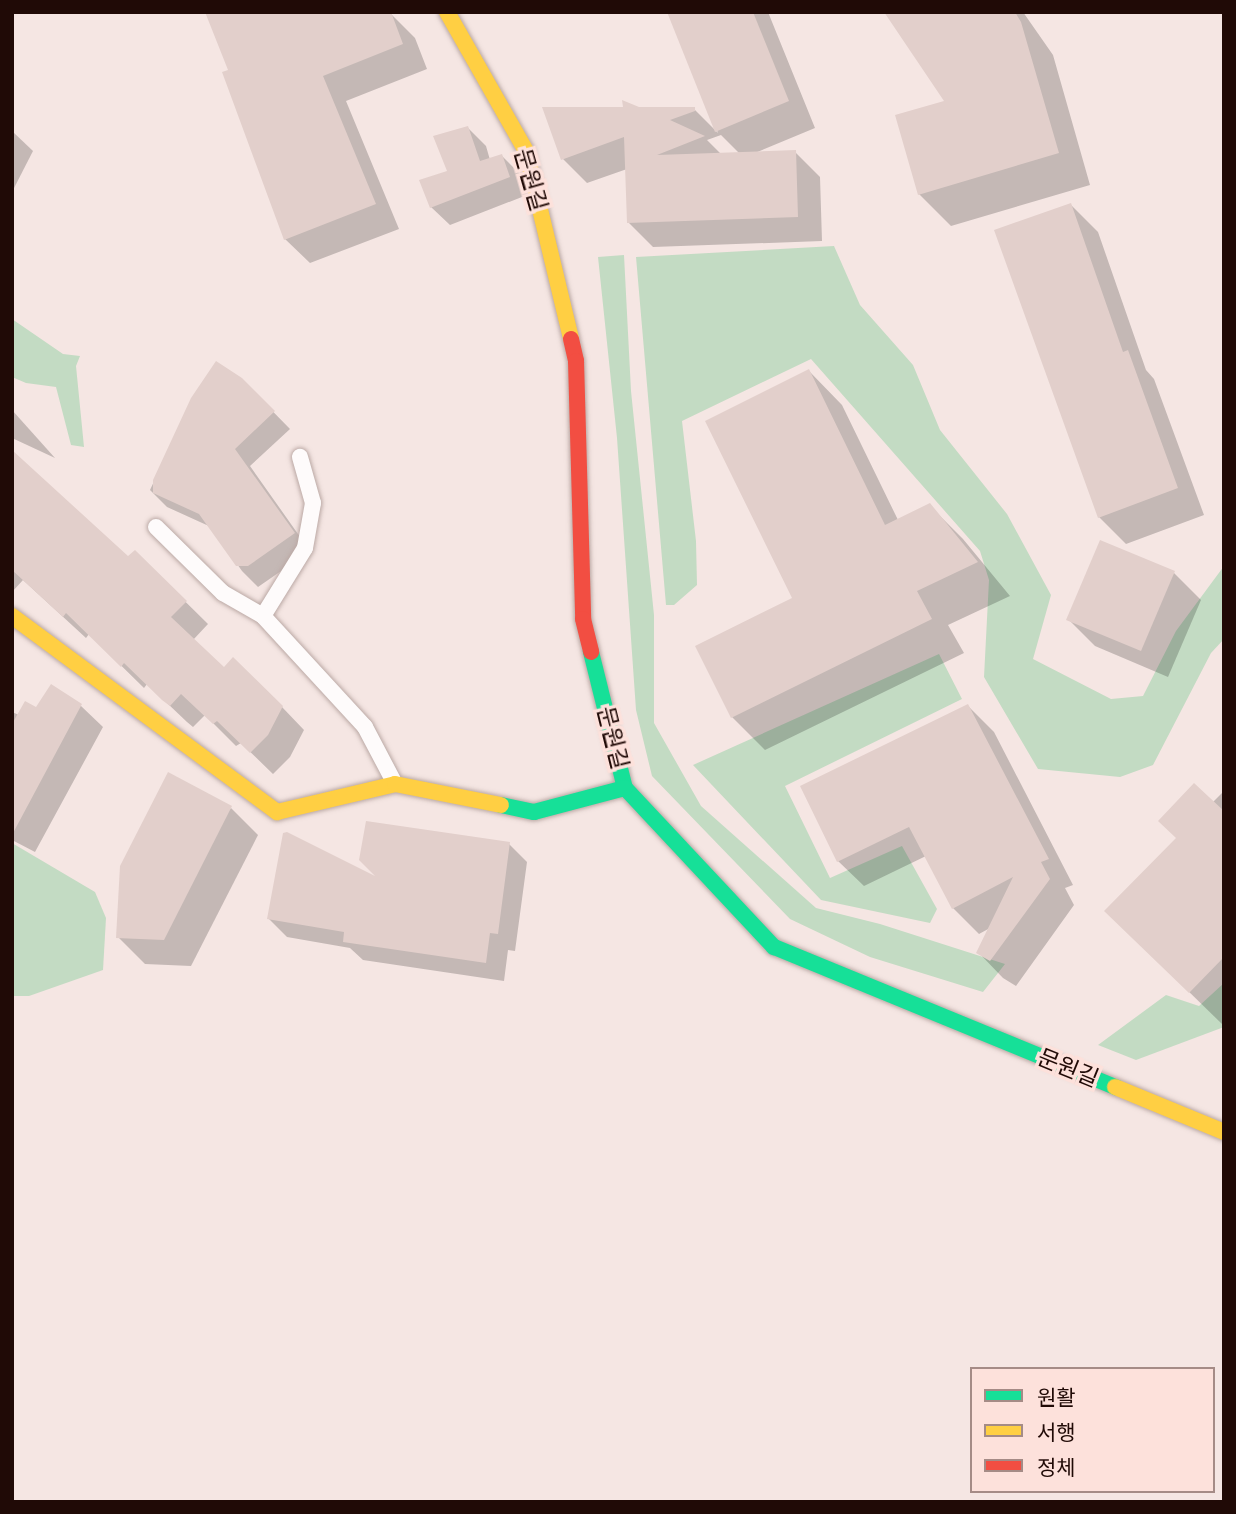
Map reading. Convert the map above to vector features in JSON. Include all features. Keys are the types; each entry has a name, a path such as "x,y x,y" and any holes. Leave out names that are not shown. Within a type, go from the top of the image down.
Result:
{"street":[{"name":"문원길","path":"447,12 526,151 573,348 583,618 625,788 774,947 1224,1132"},
{"path":"12,616 277,812 395,784 534,812 625,788"}],"lane":[{"path":"263,616 305,548 313,503 300,457"},
{"path":"156,527 223,593 263,616 365,727 395,784"}],"green space":[{"path":"834,246 860,305 913,365 940,430 1007,514 1051,595 1033,659 1111,699 1143,696 1176,631 1224,566 1224,639 1211,653 1153,765 1120,777 1038,769 984,677 989,580 980,551 811,359 682,421 696,541 697,585 674,605 666,605 636,257"},
{"path":"624,255 631,391 654,615 654,723 701,806 816,908 880,924 1005,964 983,992 870,957 790,919 652,776 636,710 617,438 598,257"},
{"path":"12,319 63,354 80,356 76,366 84,447 71,445 56,387 26,383 12,377"},
{"path":"939,654 962,699 785,786 830,878 902,846 937,909 930,923 821,900 693,765"},
{"path":"12,843 95,892 106,918 103,970 29,996 12,996"},
{"path":"1224,983 1224,1027 1136,1060 1098,1045 1166,995 1199,1006"}],"building":[{"path":"205,12 391,12 403,44 323,76 376,204 284,240 222,72 228,70"},
{"path":"667,12 753,12 789,101 715,132"},
{"path":"884,12 1015,12 1021,22 1059,153 918,195 895,115 944,101"},
{"path":"622,100 639,107 695,107 695,111 670,120 705,136 657,155 796,150 798,217 627,223 624,137 561,160 542,107 623,107"},
{"path":"468,126 480,161 502,154 510,177 430,208 419,180 447,171 433,136"},
{"path":"1071,203 1123,352 1128,350 1178,488 1098,518 994,230"},
{"path":"216,361 242,378 275,411 235,449 295,533 248,566 236,566 199,514 153,493 153,480 191,398"},
{"path":"809,369 885,525 930,503 978,562 917,591 932,619 731,718 695,646 792,598 705,421"},
{"path":"12,450 128,556 135,550 187,601 171,617 224,667 233,657 283,706 268,735 250,753 217,721 213,724 181,694 170,706 162,700 124,663 121,667 66,613 63,617 12,570"},
{"path":"1100,540 1175,571 1141,651 1066,620"},
{"path":"51,684 82,704 12,835 12,724 25,701 36,707"},
{"path":"968,704 1049,859 1041,862 1050,879 990,961 976,953 1013,877 952,909 909,827 837,862 800,786"},
{"path":"168,772 232,806 164,940 116,938 120,866"},
{"path":"1194,783 1224,811 1224,957 1189,993 1104,911 1176,838 1158,821"},
{"path":"366,821 510,842 498,934 490,933 486,963 343,942 344,932 267,919 283,833 287,832 375,876 359,860"}],"traffic: fast":[{"path":"591,652 625,788 774,947 1115,1087"},
{"path":"501,805 534,812 625,788"}],"traffic: slow":[{"path":"447,12 526,151 571,339"},
{"path":"12,616 277,812 395,784 501,805"},
{"path":"1115,1087 1224,1132"}],"traffic: jam":[{"path":"571,339 576,361 583,619 591,652"}]}
